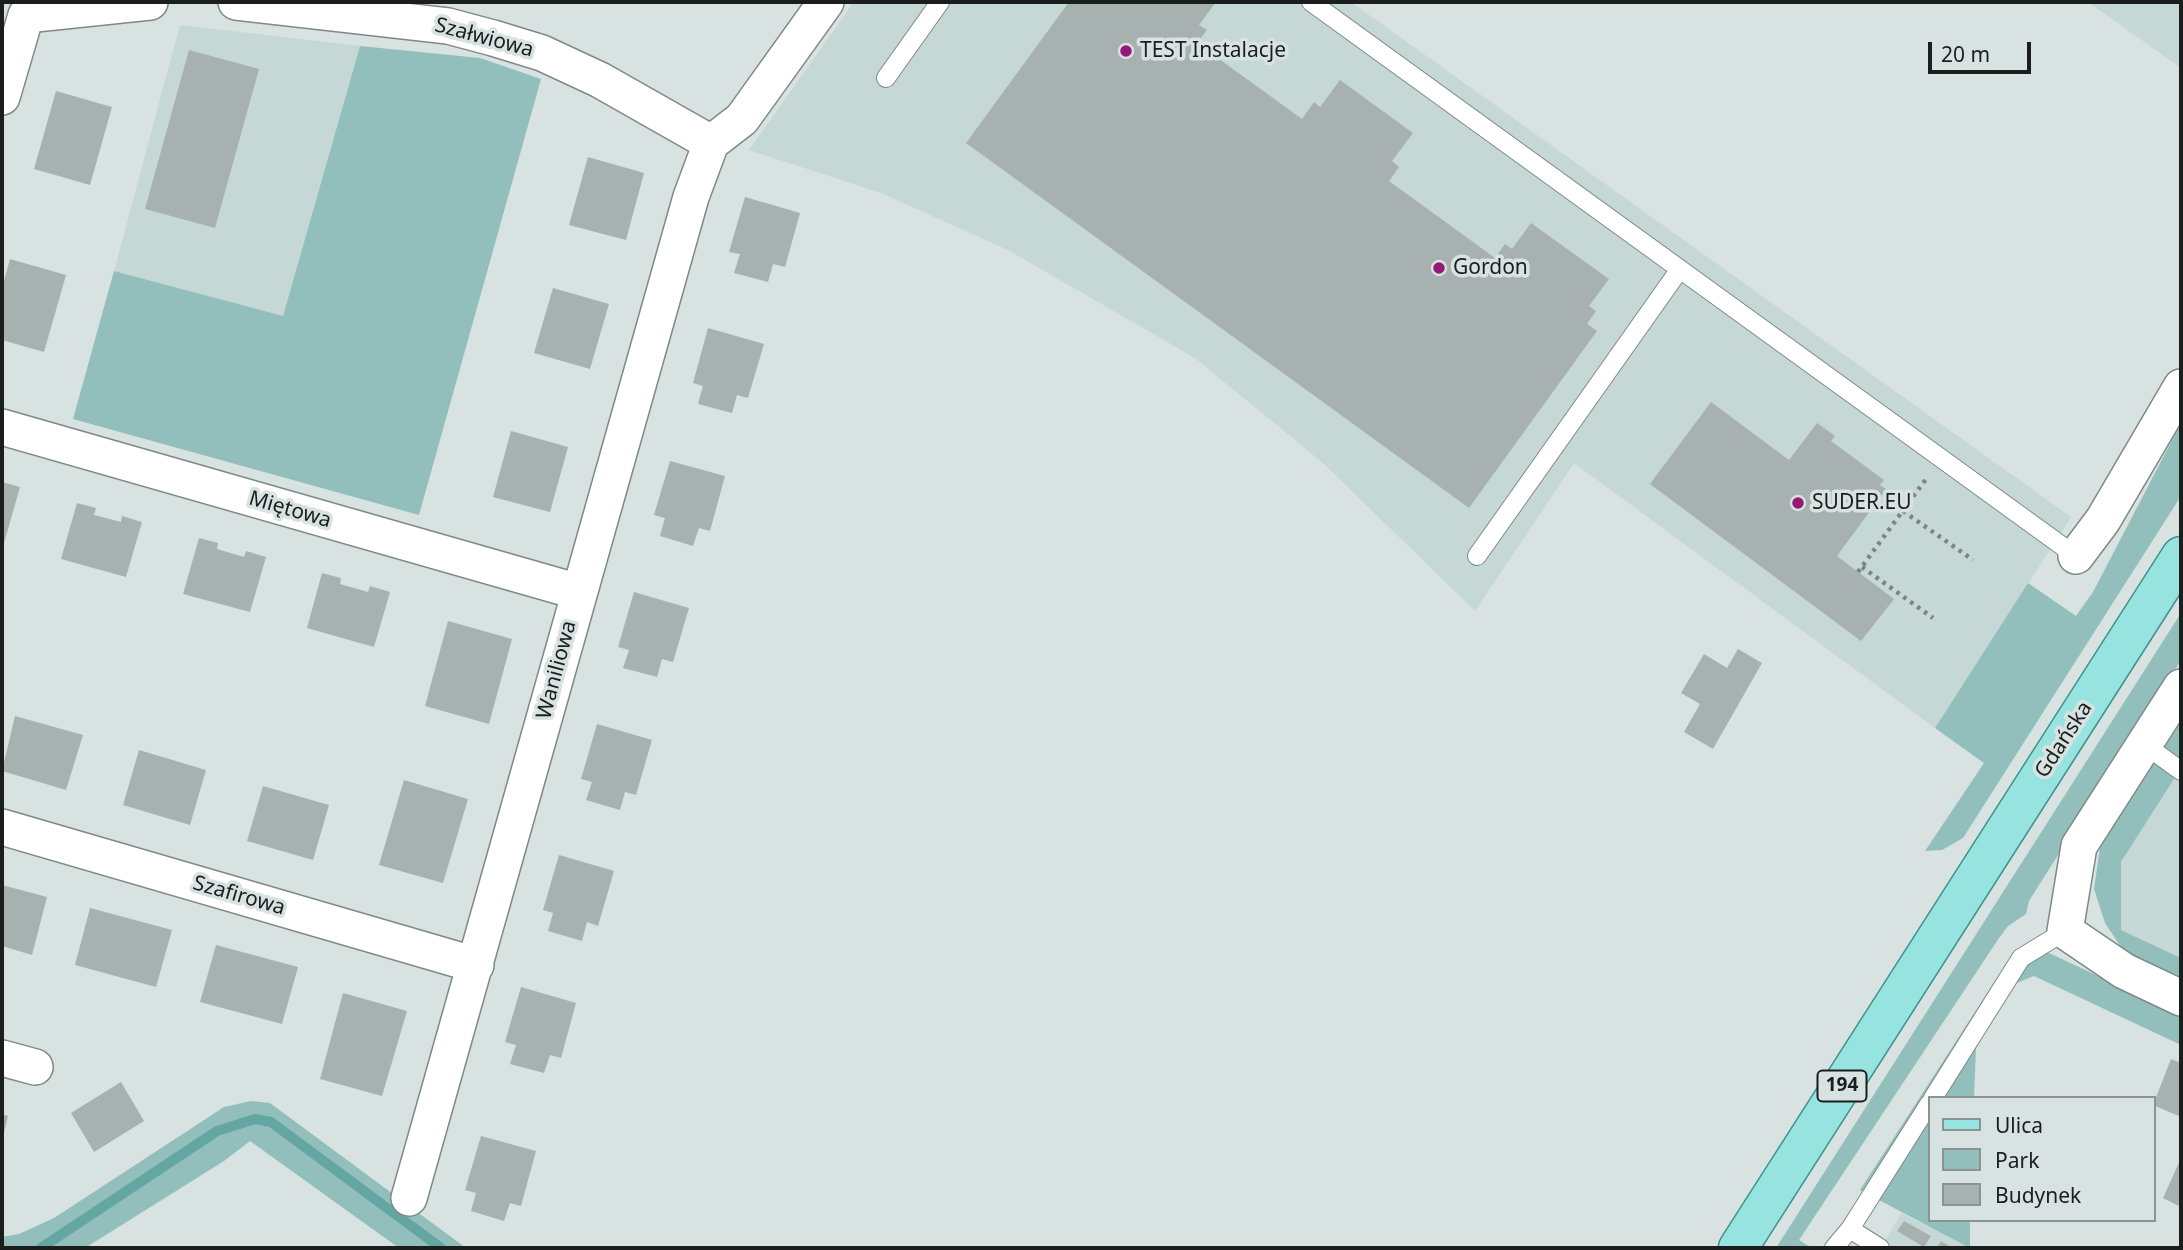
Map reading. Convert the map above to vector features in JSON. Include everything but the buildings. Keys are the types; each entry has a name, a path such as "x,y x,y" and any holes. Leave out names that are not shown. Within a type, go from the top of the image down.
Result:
{"main road":[{"name":"Gdańska","path":"1738,1248 2181,556"}],"street":[{"path":"2,97 26,15 150,2"},
{"name":"Szałwiowa","path":"236,2 448,26 493,38 542,53 600,80 711,143"},
{"path":"711,143 742,120 826,2"},
{"name":"Waniliowa","path":"409,1198 691,197 711,143"},
{"path":"2076,556 2103,520 2181,387"},
{"name":"Miętowa","path":"2,427 579,592"},
{"path":"2181,687 2079,846 2065,931 2124,971 2181,998"},
{"name":"Szafirowa","path":"2,827 476,965"},
{"path":"2,1058 35,1067"}],"lane":[{"path":"886,78 940,2"},
{"path":"1311,2 2076,556"},
{"path":"1477,556 1680,269"},
{"path":"2144,744 2181,771"},
{"path":"1934,1096 2021,958 2065,931"},
{"path":"1834,1248 1850,1229 1927,1107"},
{"path":"1850,1229 1880,1248"}],"path":[{"path":"1933,618 1860,569 1941,458"},
{"path":"1903,511 1973,560"}],"shaded area":[{"path":"854,2 1351,2 2071,517 1935,728 1574,463 1475,611 1323,463 1195,358 1008,250 881,193 749,150"},
{"path":"2088,2 2181,2 2181,68"},
{"path":"180,25 360,46 283,317 114,271"},
{"path":"2181,768 2181,958 2121,930 2121,862"},
{"path":"1901,1213 1970,1246 1970,1248 1881,1248"}],"green space":[{"path":"360,46 480,58 541,79 419,515 73,419 114,271 283,316"},
{"path":"2181,423 2181,496 1963,838 1942,850 1925,851 1984,763 1935,728 2028,583 2076,616 2093,592"},
{"path":"2181,613 2181,660 2029,901 2026,914 2008,926 1999,938 1799,1240 1812,1248 1776,1248"},
{"path":"2181,722 2181,768 2121,862 2121,930 2181,958 2181,981 2127,956 2105,923 2094,889 2100,848"},
{"path":"2020,950 2047,952 2181,1015 2181,1045 2034,976 2002,989 1976,1047 1974,1096 1927,1096 1927,1222 1970,1222 1970,1246 1975,1248 1970,1248 1860,1190 2004,967"},
{"path":"251,1101 270,1103 466,1248 399,1248 250,1141 224,1161 85,1248 2,1248 2,1237 19,1234 54,1218 224,1107"}],"waterway":[{"path":"41,1248 217,1131 255,1119 271,1122 441,1248"}],"place":[{"name":"TEST Instalacje","path":"1126,51"},
{"name":"Gordon","path":"1439,268"},
{"name":"SUDER.EU","path":"1798,503"}]}
